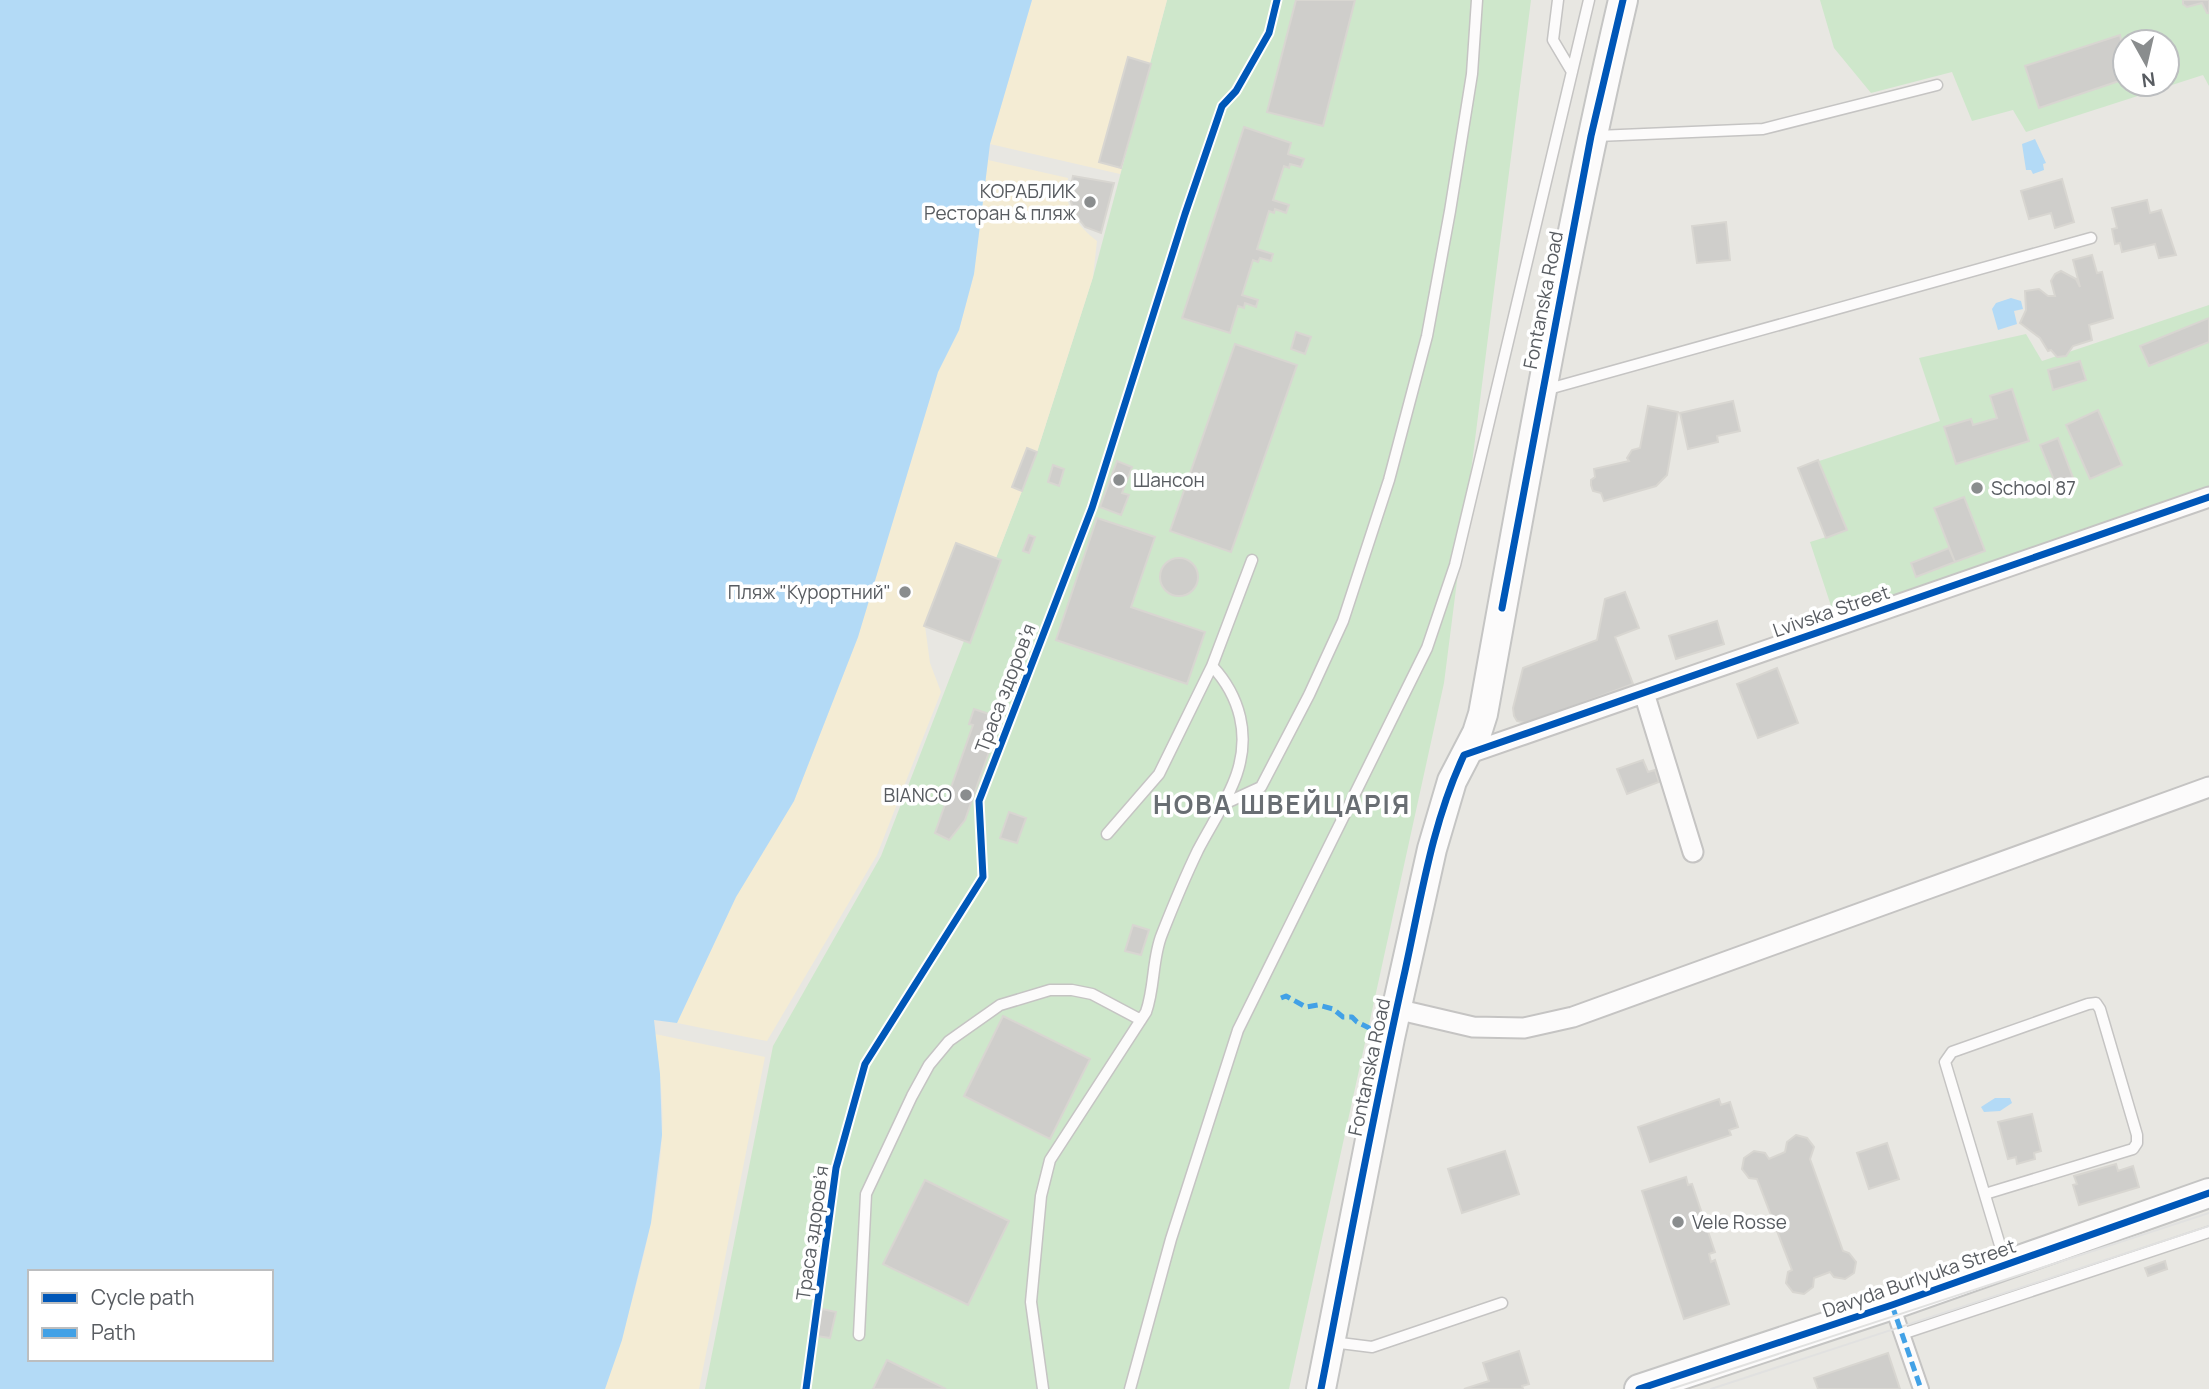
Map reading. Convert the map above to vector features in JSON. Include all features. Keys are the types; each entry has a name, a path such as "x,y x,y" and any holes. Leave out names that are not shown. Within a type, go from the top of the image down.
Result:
{"main road":[{"name":"Fontanska Road","path":"1321,1389 1396,1009 1443,806 1483,714 1541,391 1591,136 1623,0"},
{"name":"Davyda Burlyuka Street","path":"1639,1389 1892,1305 2209,1193"}],"street":[{"name":"Lvivska Street","path":"1464,755 2209,497"},
{"path":"1644,692 1693,852"},
{"path":"1396,1009 1473,1027 1524,1028 1573,1017 2209,787"},
{"path":"1892,1305 1921,1389"}],"lane":[{"path":"1224,804 1261,787 1309,695 1343,621 1385,493 1427,336 1472,74 1478,0"},
{"path":"1558,0 1553,40 1572,72"},
{"path":"1130,1389 1171,1239 1238,1030 1427,648 1455,565 1589,0"},
{"path":"1591,136 1763,129 1937,85"},
{"path":"1541,391 2091,238"},
{"path":"1107,834 1159,774 1212,666 1252,560"},
{"path":"1043,1389 1031,1302 1041,1196 1050,1160 1141,1020 1151,998 1160,938 1198,852 1238,774 1244,752 1243,731 1237,706 1226,681 1212,666"},
{"path":"859,1335 866,1194 912,1096 929,1065 949,1041 1000,1005 1050,990 1092,994 1141,1020"},
{"path":"1985,1194 2133,1149 2137,1143 2137,1135 2096,1003 1952,1052 1945,1062 2006,1265"},
{"path":"1902,1334 2209,1233"},
{"path":"1330,1342 1372,1347 1502,1303"}],"green space":[{"path":"1167,0 1531,0 1444,683 1289,1389 705,1389 773,1046 881,856 1037,452 1093,277"},
{"path":"1820,0 2209,0 2209,86 2203,75 2181,82 2181,28 2111,28 2111,98 2132,98 2026,132 2013,110 1972,121 1952,72 1871,93 1834,48"},
{"name":"School 87","path":"2209,305 2209,488 1834,615 1810,542 1826,537 1798,468 1940,421 1919,358 2026,334 2042,361"}],"sand":[{"path":"1032,0 1167,0 1120,174 990,144"},
{"name":"Пляж \"Курортний\"","path":"988,160 1068,178 1067,197 1072,214 1082,228 1097,241 1093,277 1037,452 996,558 956,543 925,626 930,663 941,692 877,855 767,1041 677,1023 736,897 794,801 858,637 938,372 959,330 974,274"},
{"path":"655,1034 765,1057 699,1389 605,1389 633,1296 655,1199 662,1122"}],"water":[{"path":"0,0 1032,0 990,144 974,274 959,330 938,372 858,637 794,801 736,897 677,1023 654,1020 660,1074 662,1135 651,1223 622,1340 605,1389 0,1389"},
{"path":"2035,139 2046,163 2043,164 2044,170 2033,174 2031,170 2026,170 2022,144"},
{"path":"2011,298 2021,301 2023,309 2014,311 2017,324 1998,330 1992,309 1996,303"},
{"path":"1995,1098 2010,1098 2012,1103 2000,1111 1984,1112 1981,1107"}],"building":[{"path":"1296,0 1355,0 1323,126 1267,112"},
{"path":"2183,0 2209,0 2209,13 2202,3 2187,7"},
{"path":"2111,38 2111,84 2039,108 2025,66"},
{"path":"1128,57 1151,64 1121,168 1099,162"},
{"path":"1244,127 1291,143 1288,154 1304,159 1301,167 1290,164 1289,168 1284,166 1273,200 1289,205 1286,213 1275,209 1274,213 1269,211 1257,249 1273,254 1271,261 1260,258 1258,262 1253,260 1242,295 1258,300 1256,307 1245,303 1244,308 1238,306 1230,333 1182,318"},
{"name":"КОРАБЛИК Ресторан & пляж","path":"1073,176 1114,183 1101,233 1085,227 1075,214 1069,196"},
{"path":"2062,179 2074,222 2055,228 2051,213 2029,219 2021,191"},
{"path":"2147,200 2150,213 2161,210 2176,255 2159,258 2155,244 2122,252 2120,243 2115,244 2112,229 2117,228 2112,208"},
{"path":"1726,222 1730,260 1697,263 1692,226"},
{"path":"2092,255 2097,273 2102,272 2113,318 2089,325 2092,340 2073,346 2066,356 2057,357 2051,350 2048,351 2040,338 2020,323 2026,310 2025,291 2039,289 2048,296 2055,296 2051,281 2055,274 2061,271 2076,279 2080,287 2073,260"},
{"path":"2209,318 2209,342 2149,366 2140,346"},
{"path":"1296,332 1311,337 1305,354 1291,349"},
{"path":"1235,344 1297,365 1231,552 1170,531"},
{"path":"2080,361 2086,380 2053,390 2048,370"},
{"path":"2012,389 2029,441 1956,464 1944,427 1971,419 1973,425 1997,418 1990,396"},
{"path":"1733,401 1740,431 1717,436 1718,442 1688,449 1680,413"},
{"path":"1648,406 1678,412 1667,475 1656,486 1604,501 1601,493 1593,491 1591,485 1591,480 1595,477 1594,469 1629,461 1627,458 1632,450 1640,448"},
{"path":"2098,410 2122,465 2090,479 2066,425"},
{"path":"2058,438 2075,483 2058,490 2040,445"},
{"path":"1027,448 1037,452 1022,491 1012,487"},
{"path":"1818,460 1847,530 1826,538 1798,468"},
{"name":"Шансон","path":"1117,461 1132,467 1122,493 1129,495 1121,515 1100,507"},
{"path":"1053,465 1064,469 1059,486 1048,482"},
{"path":"1964,497 1985,551 1955,562 1934,508"},
{"path":"1097,518 1155,537 1131,607 1205,632 1187,684 1056,640"},
{"path":"1029,535 1035,537 1029,553 1023,551"},
{"path":"956,543 1001,560 970,643 924,626"},
{"path":"1949,548 1955,562 1916,577 1911,563"},
{"path":"1179,558 1192,564 1198,577 1192,590 1179,596 1166,590 1160,577 1166,564"},
{"path":"1625,592 1639,628 1615,637 1633,684 1534,721 1517,721 1513,708 1523,668 1597,640 1605,599"},
{"path":"1717,621 1724,644 1676,659 1669,636"},
{"path":"1777,668 1798,723 1758,738 1737,684"},
{"path":"974,709 1001,718 965,820 949,840 935,833 973,725 969,724"},
{"path":"1643,760 1648,772 1655,770 1659,782 1627,794 1617,769"},
{"path":"1009,812 1026,818 1017,843 1000,838"},
{"path":"1133,925 1149,930 1141,955 1125,951"},
{"path":"1003,1016 1090,1059 1050,1139 964,1096"},
{"path":"1719,1099 1721,1105 1730,1102 1738,1127 1729,1130 1731,1135 1650,1162 1638,1127"},
{"path":"2032,1114 2041,1151 2034,1153 2035,1159 2017,1164 2016,1157 2008,1159 1998,1122"},
{"path":"1796,1135 1807,1138 1814,1147 1810,1159 1843,1251 1849,1253 1856,1262 1854,1273 1845,1279 1834,1277 1830,1272 1814,1278 1813,1287 1804,1294 1793,1292 1786,1283 1788,1272 1792,1270 1757,1179 1749,1178 1742,1169 1744,1158 1754,1151 1765,1153 1769,1159 1785,1152 1787,1142"},
{"path":"1887,1143 1899,1179 1869,1189 1857,1153"},
{"path":"1505,1151 1519,1194 1462,1213 1448,1169"},
{"path":"2116,1164 2118,1171 2133,1166 2139,1187 2079,1205 2073,1185 2077,1184 2074,1176"},
{"name":"Vele Rosse","path":"1686,1177 1688,1185 1692,1184 1715,1252 1709,1254 1711,1262 1715,1260 1729,1304 1684,1319 1642,1191"},
{"path":"925,1180 1009,1221 968,1305 883,1264"},
{"path":"2165,1261 2167,1269 2148,1276 2145,1268"},
{"path":"822,1309 836,1312 830,1338 817,1336"},
{"path":"1519,1351 1529,1384 1522,1386 1523,1389 1464,1389 1489,1381 1483,1363"},
{"path":"1888,1353 1900,1389 1818,1389 1814,1378"},
{"path":"887,1360 946,1389 873,1389"}],"tram line":[{"path":"1671,1389 2209,1213"},
{"path":"1711,1389 2209,1226"}],"marked path":[{"path":"1281,998 1286,996 1306,1007 1318,1005 1333,1009 1343,1017 1352,1017 1390,1038"},
{"path":"1892,1305 1921,1389"}],"cycle path":[{"name":"Траса здоров’я","path":"806,1389 836,1168 865,1064 983,877 979,801 1092,508 1222,106 1236,91 1269,33 1277,0"},
{"path":"1502,608 1591,136 1623,0"},
{"path":"1321,1389 1422,889 1435,834 1464,755 2209,497"},
{"path":"1639,1389 1892,1305 2209,1193"}],"place":[{"name":"КОРАБЛИК Ресторан & пляж","path":"1090,202"},
{"name":"Шансон","path":"1119,480"},
{"name":"School 87","path":"1977,488"},
{"name":"Пляж \"Курортний\"","path":"905,592"},
{"name":"BIANCO","path":"966,795"},
{"name":"Vele Rosse","path":"1678,1222"}],"district":[{"name":"НОВА ШВЕЙЦАРІЯ","path":"1282,804"}]}
